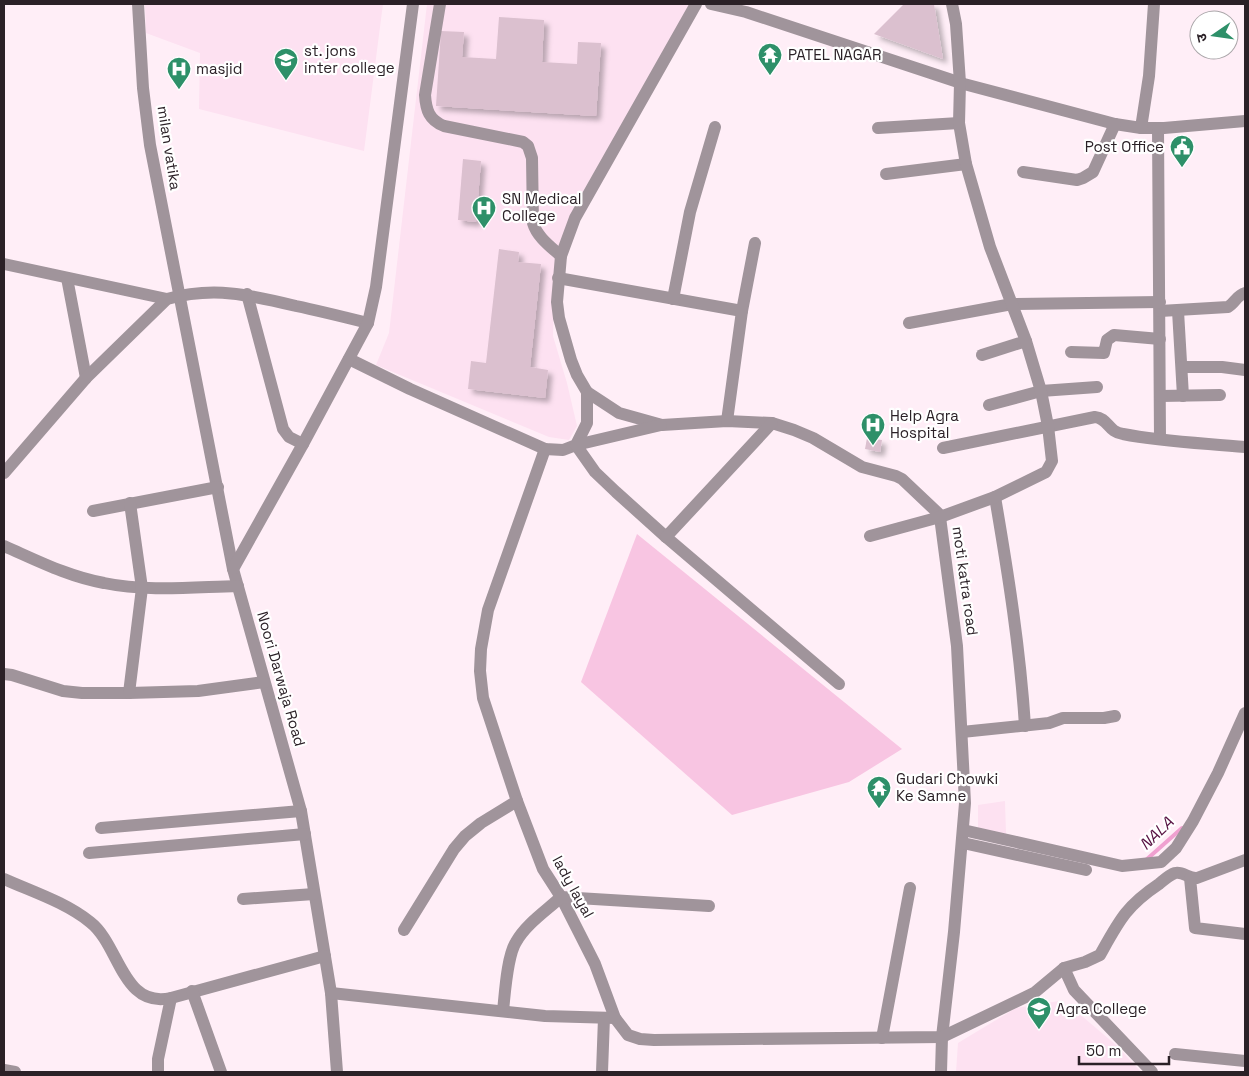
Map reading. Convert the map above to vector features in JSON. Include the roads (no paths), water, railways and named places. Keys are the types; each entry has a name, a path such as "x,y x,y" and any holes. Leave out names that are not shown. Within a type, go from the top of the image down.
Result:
{"street":[{"name":"milan vatika","path":"138,4 143,88 173,297"},
{"path":"233,569 368,323 376,287 413,4"},
{"path":"440,4 425,96 426,111 437,123 444,126 523,142 528,146 532,158 534,229 561,256"},
{"path":"576,445 587,423 587,392 571,360 559,318 557,302 561,256 575,218 696,4"},
{"path":"712,4 746,12 960,83 1115,124 1141,128 1158,128 1245,121"},
{"path":"870,536 940,517 995,496 1046,472 1052,461 1041,391 1026,342 990,247 966,164 959,123 960,83 956,24 952,4"},
{"path":"1141,128 1149,76 1154,4"},
{"path":"878,128 959,123"},
{"path":"1023,172 1077,180 1088,176 1094,172 1115,124"},
{"path":"673,299 690,212 715,127"},
{"path":"1158,128 1160,439"},
{"path":"886,174 966,164"},
{"path":"727,421 742,311 755,243"},
{"path":"4,264 67,278 173,297 215,292 247,294 368,323"},
{"path":"67,278 86,378"},
{"path":"558,278 742,311"},
{"path":"909,323 1012,304 1160,306 1178,311 1228,307 1238,296 1245,293"},
{"path":"247,294 283,429 289,437 303,444"},
{"path":"4,473 86,378 173,297"},
{"name":"Noori Darwaja Road","path":"173,297 218,487 233,569 301,811 331,993 337,1072"},
{"path":"1178,311 1183,396"},
{"path":"1070,352 1104,353 1107,340 1114,335 1160,339"},
{"path":"982,355 1026,342"},
{"path":"349,359 410,390 546,449 563,450 576,445 662,425"},
{"path":"1182,367 1222,367 1245,370"},
{"path":"989,405 1041,391 1097,387"},
{"name":"moti katra road","path":"587,392 619,413 662,425 727,421 772,423 794,430 813,438 862,467 896,476 919,493 938,513 957,646 965,803 942,1037 941,1072"},
{"path":"1160,396 1220,395"},
{"path":"943,448 1095,416 1104,419 1114,432 1160,439 1245,446"},
{"path":"666,536 772,423"},
{"path":"576,445 595,472 666,536 839,684"},
{"name":"lady layal","path":"546,449 488,610 481,649 480,671 483,698 542,869 561,897 601,978 609,1018 628,1035 640,1039 942,1037"},
{"path":"93,511 218,487"},
{"path":"995,496 1014,606 1025,726"},
{"path":"129,693 142,588 130,503"},
{"path":"4,546 53,567 104,584 142,588 238,586"},
{"path":"4,674 63,691 129,693 198,691 264,682"},
{"path":"963,830 1122,866 1161,862 1176,848 1193,821 1218,773 1245,713"},
{"path":"962,732 1049,723 1064,718 1115,716"},
{"path":"404,930 454,849 481,823 517,801"},
{"path":"102,828 301,811"},
{"path":"89,853 305,834"},
{"path":"962,843 1086,870"},
{"path":"942,1037 1034,993 1064,968 1100,955 1126,910 1145,893 1167,878 1176,873 1181,873 1190,878 1197,878 1245,860"},
{"path":"1161,862 1167,878"},
{"path":"1190,878 1195,928 1245,934"},
{"path":"4,879 73,909 92,924 103,936 129,982 139,993 151,998 162,1000 171,998 325,956"},
{"path":"882,1038 910,888"},
{"path":"243,899 314,894"},
{"path":"502,1011 515,943 522,933 561,897 709,906"},
{"path":"1064,968 1074,990 1152,1072"},
{"path":"192,991 221,1072"},
{"path":"331,993 545,1016 609,1018 602,1072"},
{"path":"158,1072 158,1059 171,998"},
{"path":"1175,1054 1245,1061"},
{"path":"4,1070 14,1072"}],"waterway":[{"name":"NALA","path":"1146,860 1182,828"}],"place":[{"name":"PATEL NAGAR","path":"770,76"},
{"name":"st. jons inter college","path":"286,81"},
{"name":"masjid","path":"179,90"},
{"name":"Post Office","path":"1182,168"},
{"name":"SN Medical College","path":"484,229"},
{"name":"Help Agra Hospital","path":"873,446"},
{"name":"Gudari Chowki Ke Samne","path":"879,809"},
{"name":"Agra College","path":"1039,1030"}]}
